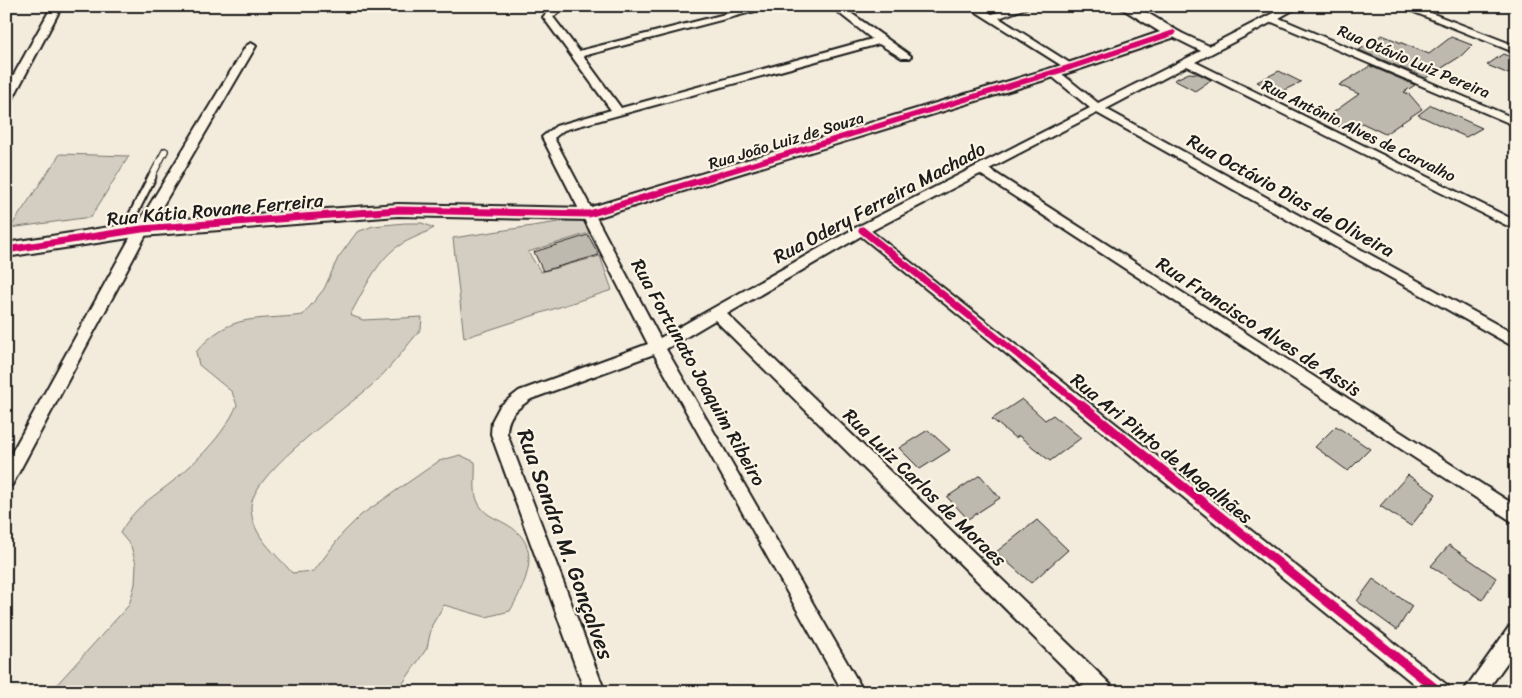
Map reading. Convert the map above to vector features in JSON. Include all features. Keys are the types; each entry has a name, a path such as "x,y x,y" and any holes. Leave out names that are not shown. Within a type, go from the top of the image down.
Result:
{"street":[{"path":"6,100 58,6"},
{"path":"561,6 552,10 548,17 619,113 880,40"},
{"path":"576,55 770,6"},
{"path":"835,6 880,40 906,56"},
{"path":"972,6 1072,67"},
{"path":"992,17 1026,6"},
{"path":"1125,6 1210,51"},
{"path":"1404,6 1516,50"},
{"name":"Rua Odery Ferreira Machado","path":"504,412 513,402 525,395 658,347 862,230 1188,63 1282,10"},
{"name":"Rua Otávio Luiz Pereira","path":"1282,10 1516,123"},
{"name":"Rua João Luiz de Souza","path":"398,210 589,214 1072,67 1173,33"},
{"path":"6,480 133,230 251,46"},
{"name":"Rua Antônio Alves de Carvalho","path":"1188,63 1516,226"},
{"name":"Rua Octávio Dias de Oliveira","path":"1053,72 1098,109 1516,342"},
{"name":"Rua Fortunato Joaquim Ribeiro","path":"619,113 560,128 548,137 658,347 854,692"},
{"name":"Rua Francisco Alves de Assis","path":"982,170 1516,516"},
{"name":"Rua Kátia Rovane Ferreira","path":"6,250 133,230 398,210"},
{"name":"Rua Ari Pinto de Magalhães","path":"862,230 1440,692"},
{"name":"Rua Luiz Carlos de Moraes","path":"717,313 1104,692"},
{"name":"Rua Sandra M. Gonçalves","path":"504,412 499,422 499,434 595,692"},
{"path":"1473,692 1516,634"}],"lane":[{"path":"133,230 165,151"}],"shaded area":[{"path":"60,154 129,156 91,217 10,228"},
{"path":"585,218 592,232 528,252 541,272 600,256 612,290 464,338 453,238"},
{"path":"422,223 434,228 402,243 386,257 369,281 350,315 363,320 422,317 421,329 378,380 301,443 266,478 255,494 251,508 252,518 260,536 292,573 314,571 343,533 361,515 439,461 460,455 475,462 475,486 479,505 489,515 518,533 525,542 529,564 522,588 510,611 486,617 444,605 432,625 427,648 397,692 50,692 129,605 135,584 136,564 131,546 120,533 143,504 172,482 209,447 225,427 237,405 232,392 199,365 196,352 208,339 232,324 257,319 303,315 324,289 338,258 357,232 373,226"}],"building":[{"path":"1382,35 1429,54 1451,37 1472,45 1461,56 1426,78 1359,50"},
{"path":"1503,54 1516,59 1516,77 1487,65"},
{"path":"1370,66 1415,85 1404,92 1410,95 1422,109 1385,134 1362,123 1349,131 1324,119 1359,94 1339,85"},
{"path":"1279,71 1301,82 1278,93 1257,82"},
{"path":"1189,73 1199,74 1211,80 1195,91 1174,80"},
{"path":"1431,105 1482,128 1466,137 1418,115"},
{"path":"588,235 599,255 543,271 534,252"},
{"path":"1022,399 1045,420 1053,415 1081,438 1050,461 1019,436 1015,438 992,419"},
{"path":"1336,426 1370,449 1348,471 1315,447"},
{"path":"928,430 950,450 920,469 899,448"},
{"path":"980,475 1000,498 968,519 947,497"},
{"path":"1408,475 1436,494 1411,526 1380,506"},
{"path":"1037,520 1068,550 1031,583 996,552"},
{"path":"1449,545 1496,578 1482,600 1431,566"},
{"path":"1373,579 1412,606 1397,630 1357,601"}],"cycle path":[{"path":"6,250 142,229 398,210 589,214 1071,67 1173,33"},
{"path":"862,230 1440,692"}]}
